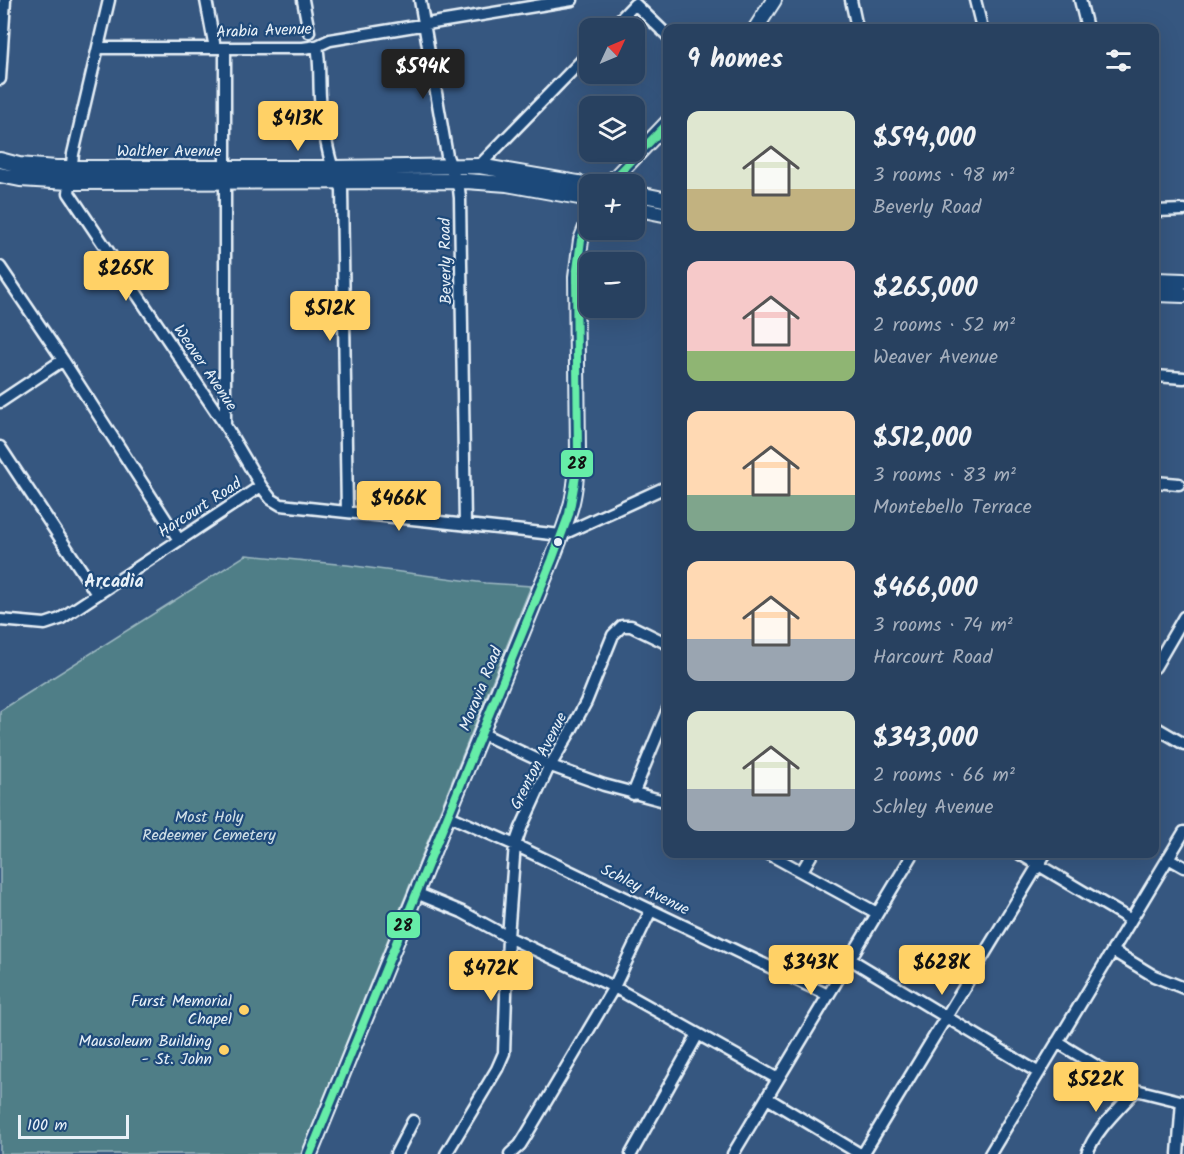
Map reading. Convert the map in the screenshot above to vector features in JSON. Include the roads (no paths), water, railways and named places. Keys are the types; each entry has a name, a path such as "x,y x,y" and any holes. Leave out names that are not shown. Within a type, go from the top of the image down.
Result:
{"main road":[{"path":"759,24 774,0"},
{"path":"619,174 663,127"},
{"name":"Walther Avenue","path":"0,160 37,167 340,182 456,181 507,184 579,197"},
{"name":"Walther Avenue","path":"0,175 30,180 69,182 333,168 479,166 579,183"},
{"path":"645,195 663,199"},
{"path":"645,210 663,213"},
{"name":"Moravia Road","path":"310,1154 561,535 572,501 577,473 576,277 581,240"},
{"path":"1159,280 1184,281"},
{"path":"1159,294 1184,295"}],"street":[{"path":"0,79 5,0"},
{"name":"Weaver Avenue","path":"109,0 71,168 69,193 225,425 261,486"},
{"path":"206,0 220,48 225,175 225,425"},
{"path":"303,0 309,32"},
{"name":"Beverly Road","path":"420,0 447,156 459,189 465,525"},
{"name":"Arabia Avenue","path":"98,48 303,48 317,46 330,40 572,0"},
{"path":"851,0 855,24"},
{"path":"975,0 981,24"},
{"path":"1080,0 1086,24"},
{"path":"621,18 635,2 663,31"},
{"path":"317,46 327,146 342,189 347,512"},
{"path":"479,166 579,63"},
{"path":"1159,211 1184,210"},
{"path":"0,267 179,540"},
{"path":"0,402 63,360"},
{"path":"1159,376 1184,378"},
{"path":"0,447 98,594"},
{"path":"1159,482 1179,484"},
{"name":"Harcourt Road","path":"0,620 38,624 60,619 261,486 271,499 281,505 561,535"},
{"path":"561,535 663,488"},
{"path":"1159,660 1184,616"},
{"name":"Grenton Avenue","path":"446,1154 497,1069 504,1053 508,937 515,845 547,771 582,710 613,634 622,626 631,626 663,642"},
{"path":"633,794 663,721"},
{"path":"1159,729 1184,744"},
{"path":"481,733 551,766 633,794 663,801"},
{"name":"Schley Avenue","path":"447,814 828,995"},
{"path":"990,1154 1184,832"},
{"path":"778,858 877,913"},
{"path":"802,871 810,858"},
{"path":"733,1154 911,858"},
{"path":"1028,858 1131,920"},
{"path":"767,1098 862,1154 1043,858"},
{"path":"1168,858 1184,867"},
{"path":"416,893 462,912 508,937 614,987 778,1079"},
{"path":"510,1154 525,1137 614,987 651,910"},
{"path":"1113,951 1154,976 1184,988"},
{"path":"850,960 1039,1073"},
{"path":"631,1154 698,1034"},
{"path":"1057,1042 1136,1090 1183,1101 1178,1154"},
{"path":"1088,1154 1099,1132 1136,1090"},
{"path":"396,1154 413,1121"}],"place":[{"name":"Furst Memorial Chapel","path":"244,1010"},
{"name":"Mausoleum Building - St. John","path":"224,1050"}],"district":[{"name":"Arcadia","path":"114,582"}],"park label":[{"name":"Most Holy Redeemer Cemetery","path":"209,826"}]}
